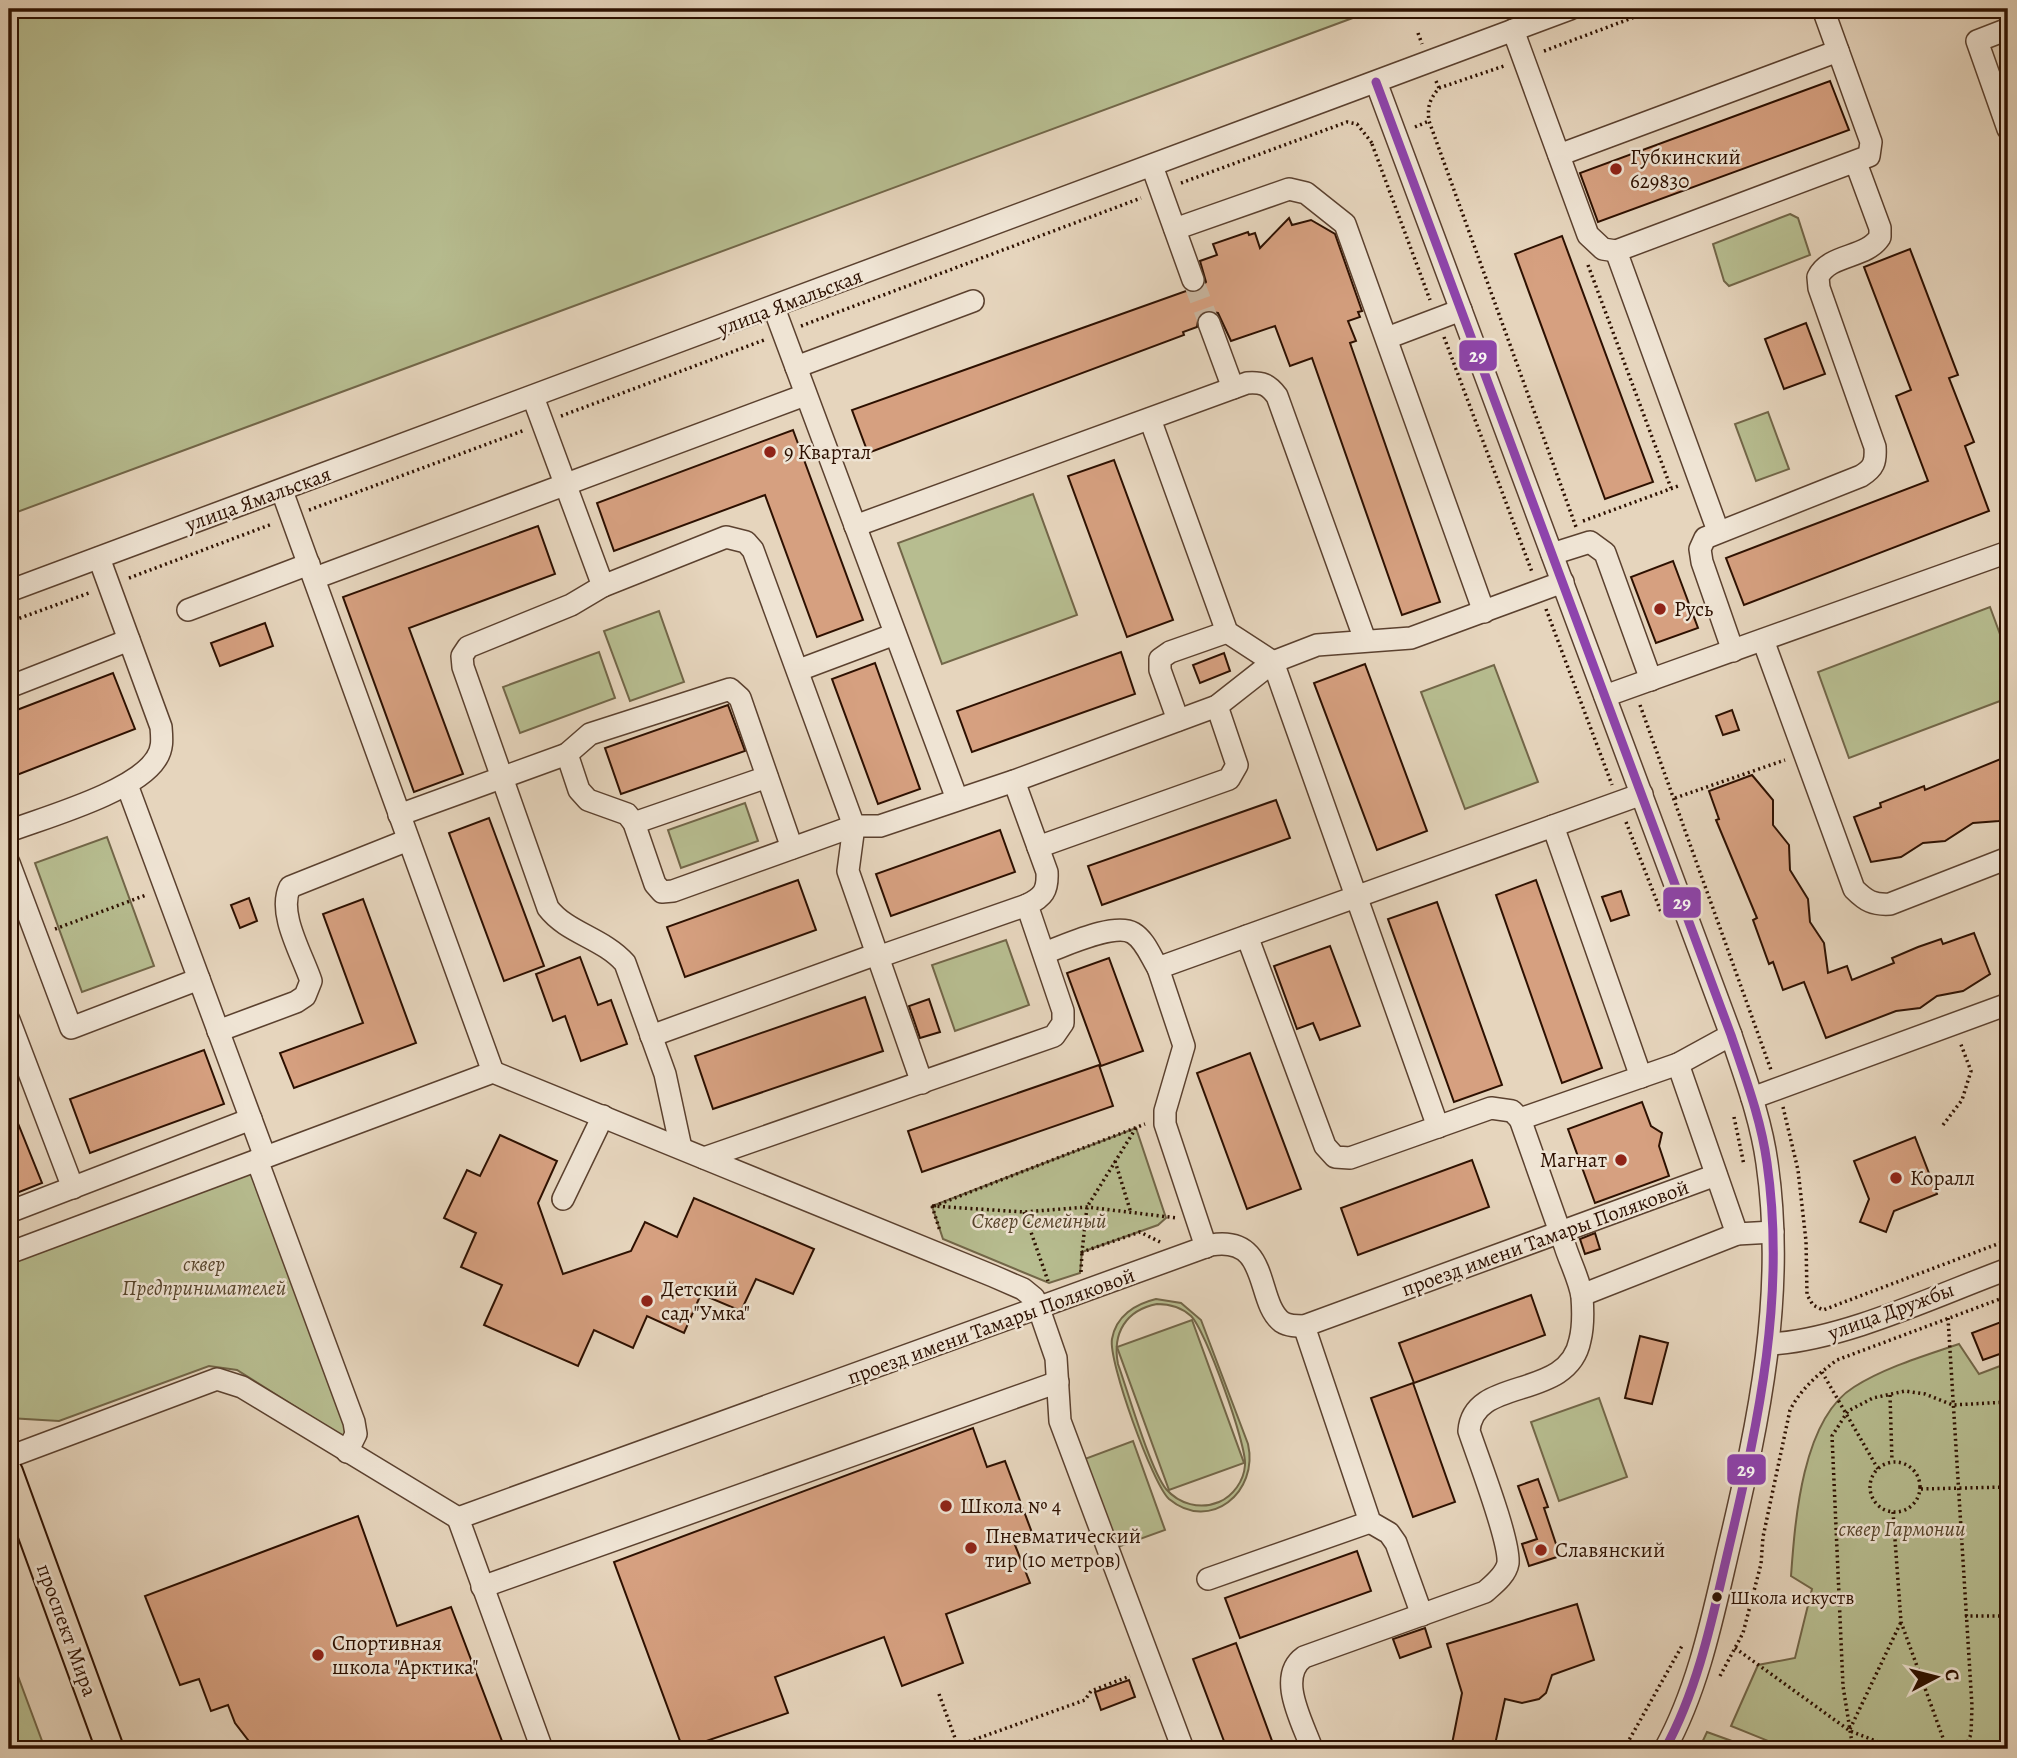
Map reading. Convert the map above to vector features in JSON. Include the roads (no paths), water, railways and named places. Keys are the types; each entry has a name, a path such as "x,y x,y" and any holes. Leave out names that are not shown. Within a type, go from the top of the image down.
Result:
{"main road":[{"name":"проспект Мира","path":"9,1472 110,1749"}],"street":[{"name":"улица Ямальская","path":"9,592 1570,9"},
{"path":"1513,30 1588,235 1603,249 1616,251 1869,156 1872,149 1823,9"},
{"path":"2008,29 1977,41 2008,130"},
{"path":"1559,155 1838,51"},
{"path":"1376,82 1731,1035 1752,1098 1767,1161 1773,1232 1770,1344 1762,1401 1717,1601 1693,1681 1665,1749"},
{"path":"1733,650 1700,550 1705,538 1861,476 1871,469 1876,459 1875,447 1819,288 1818,277 1831,263 1868,249 1880,237 1880,228 1856,163"},
{"path":"1152,166 1194,280"},
{"path":"1175,229 1289,189 1306,193 1345,223 1484,612"},
{"path":"1616,251 1718,531"},
{"path":"796,367 973,300"},
{"path":"774,308 957,799"},
{"path":"1387,338 1461,310"},
{"path":"1209,323 1233,388"},
{"path":"855,526 1233,388 1259,382 1270,386 1277,396 1365,640"},
{"path":"188,610 565,485 805,395"},
{"path":"533,397 603,586"},
{"path":"1150,419 1227,632 1273,662 1438,1127"},
{"path":"282,491 493,1072"},
{"path":"1552,554 1578,533 1605,553 1641,683"},
{"path":"681,1148 667,1084 625,962 615,952 556,919 548,908 463,667 462,656 468,647 477,641 572,606 603,586 726,537 736,537 746,542 753,551 799,670 854,826 848,871 922,1083"},
{"path":"1605,696 2008,552"},
{"path":"9,831 127,785 155,760 162,745 161,727 99,558"},
{"path":"567,754 579,790 588,800 627,814 634,823 655,884 662,892 673,891 854,826 880,826 1014,781 1217,706 1273,662 1329,642 1410,638 1563,582"},
{"path":"1178,720 1160,670 1160,659 1170,652 1227,632"},
{"path":"799,670 895,634"},
{"path":"9,687 129,640"},
{"path":"1763,640 1854,889 1865,900 1875,905 1890,904 2008,858"},
{"path":"399,816 567,754 590,734 730,689 740,698 792,848"},
{"path":"1038,847 1229,779 1237,765 1217,706"},
{"path":"634,823 767,776"},
{"path":"651,1035 1027,905 1042,897 1048,885 1038,847 1014,781"},
{"path":"127,785 251,1119 261,1159 354,1422 356,1434 347,1452"},
{"path":"1158,968 1642,794"},
{"path":"1553,826 1641,1077"},
{"path":"218,1031 296,1002 309,989 311,981 286,912 285,898 290,887 408,840"},
{"path":"9,863 71,1028 199,979"},
{"path":"704,1158 1054,1036 1063,1023 1063,1011 1027,905"},
{"path":"1044,953 1111,930 1124,930 1134,934 1144,944 1158,968 1184,1046 1165,1117 1169,1140 1206,1247"},
{"path":"1247,936 1325,1146 1335,1157 1350,1158 1491,1108 1511,1111 1520,1119 1582,1295 1581,1339 1569,1366 1558,1375 1488,1401 1475,1408 1470,1418 1469,1431 1505,1542 1508,1564 1500,1580 1485,1592 1304,1657 1294,1664 1290,1673 1291,1687 1312,1749"},
{"path":"1752,1098 2008,1004"},
{"path":"9,1020 73,1188"},
{"path":"1520,1119 1678,1064 1731,1035"},
{"path":"1678,1064 1737,1234"},
{"path":"9,1254 493,1072 1023,1289 1034,1298 1039,1309 1056,1359 1060,1421 1183,1749"},
{"path":"564,1199 603,1116"},
{"path":"9,1212 251,1119"},
{"name":"проезд имени Тамары Поляковой","path":"458,1518 1206,1247 1223,1243 1248,1254 1258,1269 1282,1322 1304,1326 1716,1175"},
{"path":"1582,1295 1737,1234 1773,1232"},
{"name":"улица Дружбы","path":"1770,1344 1830,1334 2008,1269"},
{"path":"1304,1326 1370,1522 1389,1533 1396,1543 1422,1615"},
{"path":"9,1457 217,1379 242,1387 458,1518 542,1749"},
{"path":"482,1587 1058,1382"},
{"path":"1208,1579 1370,1522"}],"tunnel":[{"path":"1193,280 1209,323"}],"place":[{"name":"Губкинский 629830","path":"1616,169"},
{"name":"9 Квартал","path":"770,452"},
{"name":"Русь","path":"1660,609"},
{"name":"Магнат","path":"1621,1160"},
{"name":"Коралл","path":"1896,1178"},
{"name":"Детский сад \"Умка\"","path":"647,1301"},
{"name":"Школа № 4","path":"946,1506"},
{"name":"Пневматический тир (10 метров)","path":"971,1548"},
{"name":"Славянский","path":"1541,1550"},
{"name":"Школа искуств","path":"1717,1597"},
{"name":"Спортивная школа \"Арктика\"","path":"318,1655"}],"park label":[{"name":"Сквер Семейный","path":"1039,1221"},
{"name":"сквер Предпринимателей","path":"204,1276"},
{"name":"сквер Гармонии","path":"1902,1529"}]}
